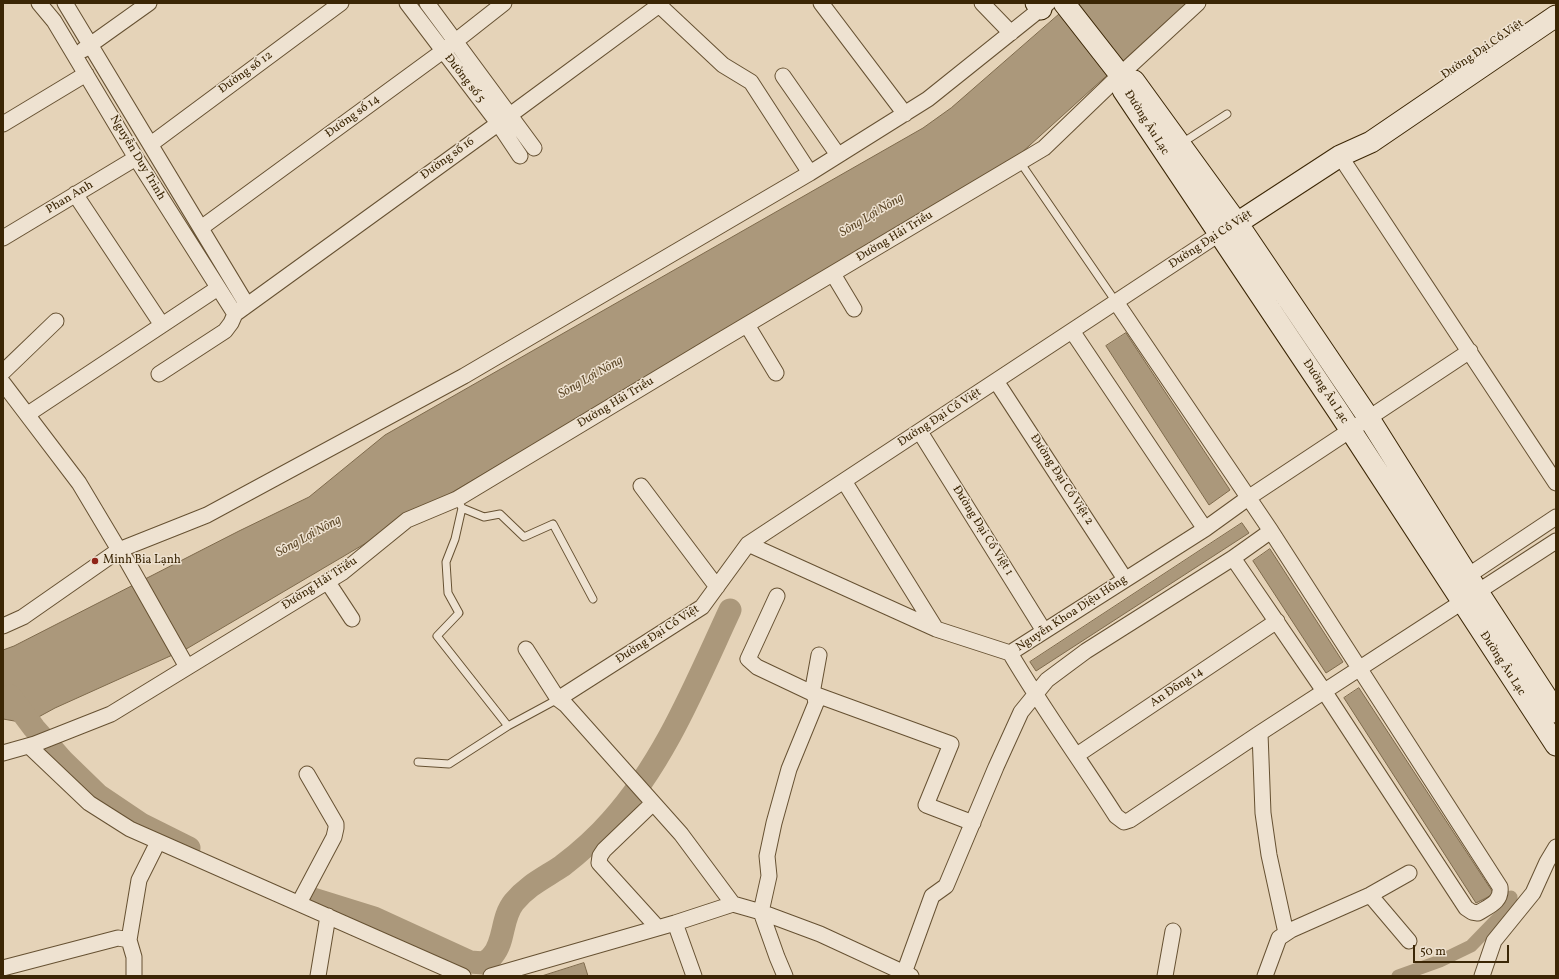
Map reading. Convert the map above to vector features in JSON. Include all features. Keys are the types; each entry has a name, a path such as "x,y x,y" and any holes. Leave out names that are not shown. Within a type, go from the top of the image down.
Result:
{"street":[{"name":"Nguyễn Duy Trinh","path":"39,3 54,21 136,158 235,314"},
{"name":"Nguyễn Duy Trinh","path":"65,3 247,305"},
{"path":"75,56 149,3"},
{"name":"Đường số 12","path":"150,144 341,3"},
{"name":"Đường số 5","path":"407,3 443,51 504,119 534,148"},
{"name":"Đường số 5","path":"427,3 456,41 504,119 520,156"},
{"name":"Đường số 14","path":"201,228 443,51 504,3"},
{"path":"821,3 905,114"},
{"path":"982,3 1011,32"},
{"name":"Đường Hải Triều","path":"3,753 32,745 111,714 184,660 343,572 407,520 460,504 747,325 1044,148 1120,73 1198,3"},
{"name":"Đường Đại Cồ Việt","path":"1340,156 1364,131 1550,3"},
{"path":"660,4 723,65 751,82 810,172"},
{"name":"Đường số 16","path":"235,314 660,4"},
{"path":"3,626 23,617 123,555 207,515 457,380 810,172 928,99 1011,32 1051,5 1120,73"},
{"name":"Đường Đại Cồ Việt","path":"558,699 702,607 748,544 1219,234 1340,156 1371,142 1556,16"},
{"name":"Đường Âu Lạc","path":"1120,73 1134,81 1237,223 1368,417 1465,589 1556,745"},
{"name":"Đường Âu Lạc","path":"1120,73 1122,90 1350,431 1556,712"},
{"path":"3,124 86,74"},
{"path":"783,76 838,155"},
{"path":"1340,156 1556,483"},
{"name":"Phan Anh","path":"3,238 136,158"},
{"path":"76,194 162,325"},
{"path":"833,274 854,309"},
{"path":"28,414 218,288"},
{"path":"1116,302 1270,531 1500,887 1501,894 1499,900 1478,914 1466,908 1324,691 1234,558"},
{"path":"159,374 225,331 235,314"},
{"path":"3,372 56,321"},
{"path":"747,325 776,373"},
{"path":"1072,331 1205,529"},
{"name":"Nguyễn Khoa Diệu Hồng","path":"748,544 936,629 1010,653 1205,529 1248,498 1350,431 1368,417 1470,351"},
{"name":"Đường Đại Cồ Việt 2","path":"996,381 1125,579"},
{"path":"3,382 8,399 28,414 78,482 123,555 184,660"},
{"name":"Đường Đại Cồ Việt 1","path":"920,432 1044,631"},
{"path":"844,481 936,629"},
{"path":"641,486 717,587"},
{"path":"1010,653 1034,694 1077,755 1116,816 1124,822 1130,820 1359,669 1465,589 1556,517"},
{"path":"491,976 675,923 733,904 761,912 820,934 908,975 932,896 946,886 996,766 1021,712 1034,694 1047,680 1086,651 1234,558 1270,531"},
{"path":"1465,589 1554,548"},
{"path":"328,581 352,619"},
{"path":"777,596 748,659 757,667 814,694 951,744 926,805 973,823"},
{"name":"An Đông 14","path":"1077,755 1277,621"},
{"path":"526,649 558,699 566,705 633,782 681,834 733,904"},
{"path":"785,976 761,912 769,876 768,856 774,823 789,769 816,702 813,688 819,655"},
{"path":"1260,733 1263,813 1269,855 1286,933"},
{"path":"32,745 89,803 130,829 463,976"},
{"path":"299,903 334,837 336,828 336,824 307,774"},
{"path":"650,800 604,850 600,856 599,863 658,928"},
{"path":"134,976 134,957 129,940 139,880 158,842"},
{"path":"1482,976 1494,941 1533,893 1547,862 1556,847"},
{"path":"1266,976 1279,938 1286,933 1370,895 1409,873"},
{"path":"1370,895 1409,942"},
{"path":"318,976 328,916"},
{"path":"675,923 694,976"},
{"path":"1164,976 1173,932"},
{"path":"3,968 118,938 129,940"}],"lane":[{"path":"1180,145 1227,114"},
{"path":"1020,162 1116,302"},
{"path":"508,726 437,636 459,613 448,593 446,562 455,539 460,504 484,517 500,514 524,537 553,524 593,599"},
{"path":"418,762 449,764 508,726 558,699"}],"water":[{"name":"Sông Lợi Nông","path":"1072,3 1187,3 1009,164 188,648 55,708 33,720 20,722 3,719 3,650 14,646 239,531 309,497 385,435 923,128 951,108"},
{"path":"1126,333 1230,490 1209,505 1106,346"},
{"path":"1242,523 1249,533 1036,671 1030,662"},
{"path":"1270,549 1343,662 1326,673 1253,561"},
{"path":"1359,688 1494,894 1476,903 1344,698"},
{"path":"584,963 588,976 542,976"}],"waterway":[{"path":"313,899 374,918 470,962 484,963 497,949 507,915 510,908 519,896 531,886 562,866 594,839 630,798 648,773 692,693 730,610"},
{"path":"10,696 34,728 63,761 98,795 141,824 189,848"},
{"path":"1398,976 1440,961 1471,946 1502,914 1511,902 1511,897"}],"place":[{"name":"Minh Bia Lạnh","path":"95,561"}]}
